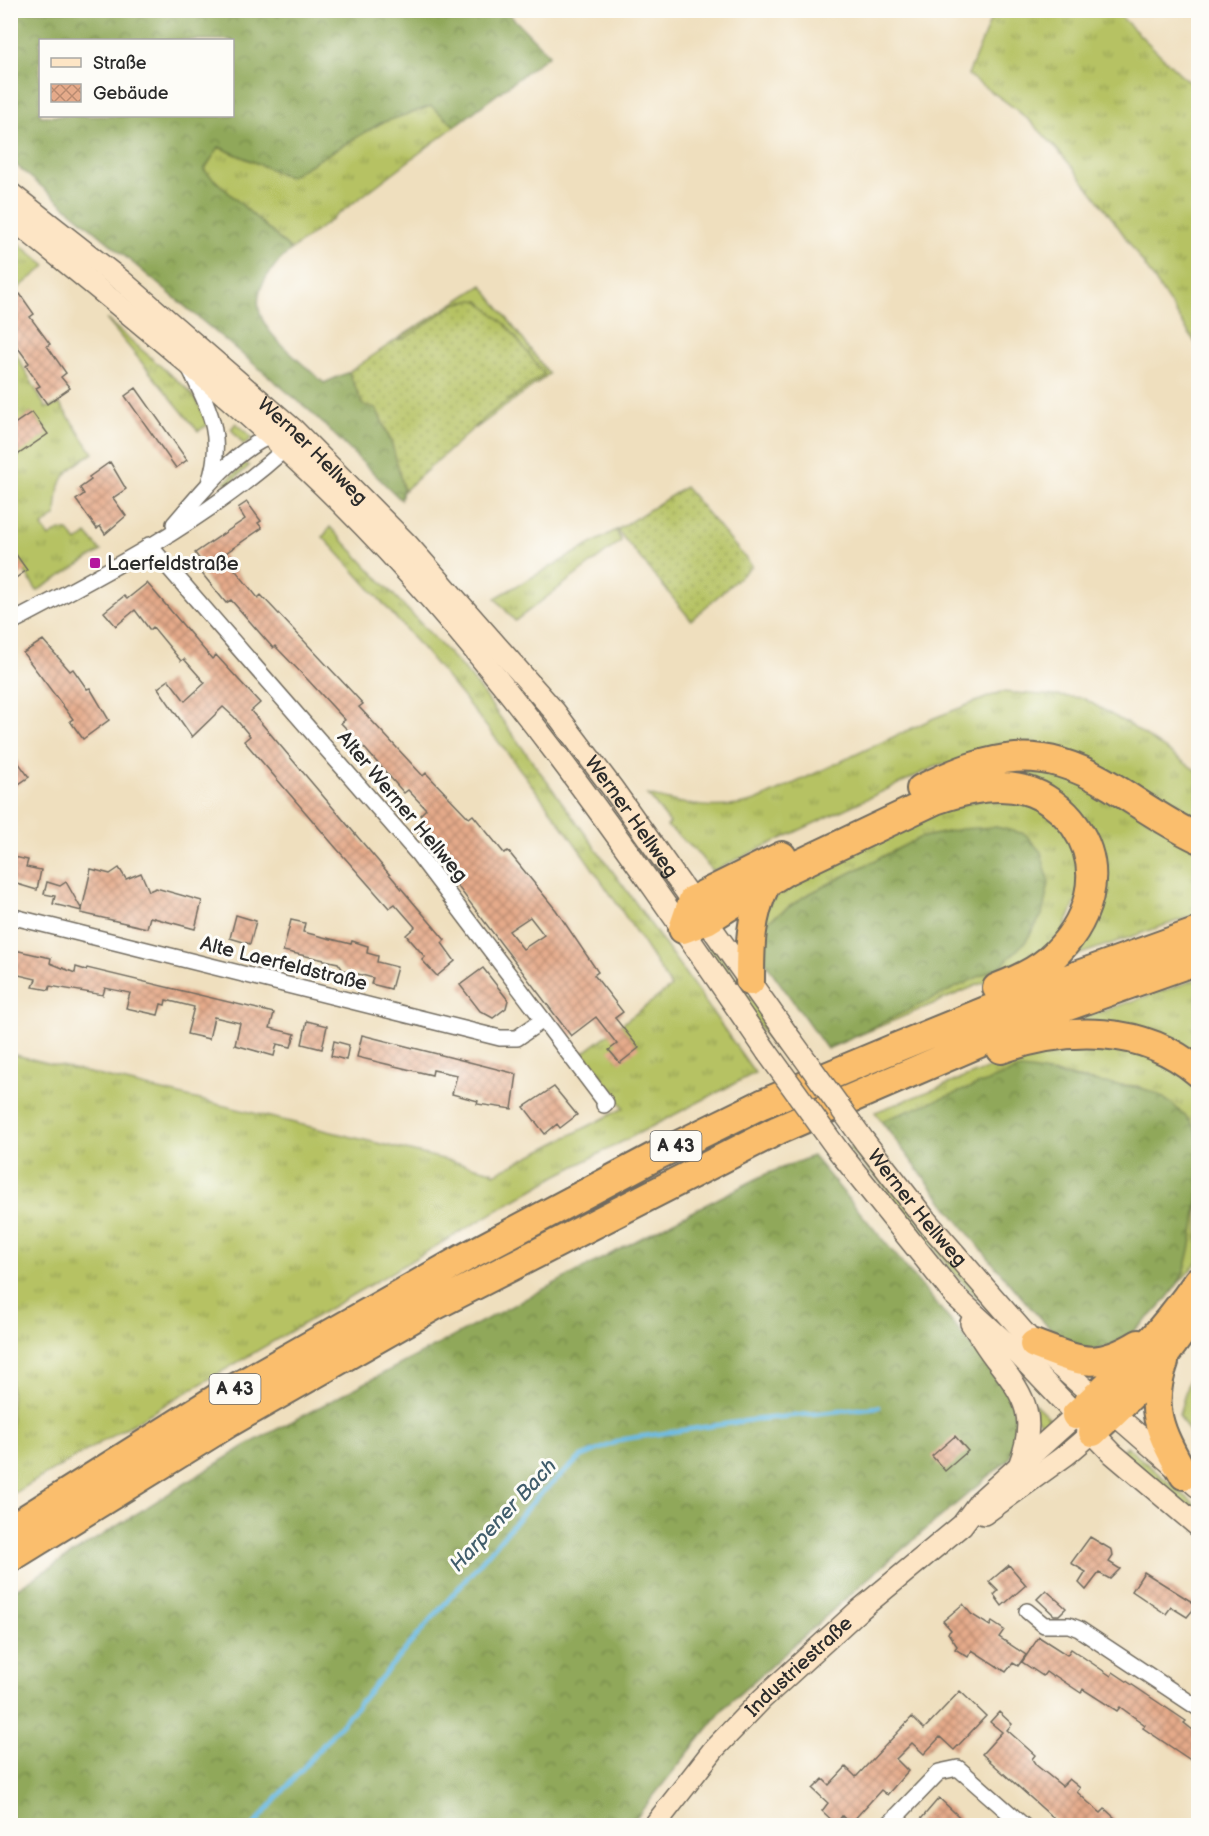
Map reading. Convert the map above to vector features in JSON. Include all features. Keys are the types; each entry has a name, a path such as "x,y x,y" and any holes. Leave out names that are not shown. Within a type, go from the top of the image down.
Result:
{"highway":[{"path":"694,917 963,769 986,761 1031,758 1074,767 1198,838"},
{"path":"694,917 765,886 787,870 935,800 958,792 994,787 1025,790 1040,795 1072,821 1084,839 1093,879 1085,911 1066,940 1049,960 1022,978 936,1014 895,1048"},
{"path":"750,981 751,927 757,903 765,886"},
{"name":"A 43","path":"10,1529 216,1400 464,1258 654,1156 762,1104 895,1048 1045,987 1198,932"},
{"name":"A 43","path":"10,1558 230,1422 432,1307 778,1130 1051,1012 1198,960"},
{"path":"778,1130 821,1125 973,1059 1016,1044 1062,1035 1098,1033 1131,1038 1171,1053 1198,1072"},
{"path":"1191,1481 1164,1439 1157,1418 1155,1393 1161,1344 1198,1281"},
{"path":"1094,1414 1120,1375 1161,1344 1198,1309"},
{"path":"1034,1344 1065,1356 1095,1362 1161,1344"}],"main road":[{"name":"Werner Hellweg","path":"10,193 122,281 293,429 408,545 555,712 694,917 767,1052 840,1153 954,1295 985,1343 1015,1382 1024,1402 1028,1420 1026,1447 1019,1466"},
{"name":"Werner Hellweg","path":"10,217 186,362 277,443 341,504 468,642 694,917 750,981 865,1142 929,1224 1094,1414 1113,1454 1198,1526"},
{"name":"Werner Hellweg","path":"954,1295 1018,1354 1094,1414 1191,1481"},
{"name":"Industriestraße","path":"962,1525 980,1501 1019,1466 1094,1414"},
{"name":"Industriestraße","path":"654,1826 714,1749 762,1699 857,1612 962,1525 986,1513 1066,1455 1094,1414"}],"street":[{"path":"186,362 208,407 216,432 217,450 208,485"},
{"path":"10,622 149,545 232,494 277,443 293,429"},
{"path":"165,535 208,485 243,453 277,443"},
{"name":"Alter Werner Hellweg","path":"149,545 167,569 376,803 606,1103 603,1105"},
{"name":"Alte Laerfeldstraße","path":"10,916 500,1038 517,1038 543,1020"},
{"path":"1027,1611 1044,1625 1069,1625 1079,1629 1198,1708"},
{"path":"887,1826 939,1772 958,1768 1024,1826"}],"green space":[{"path":"268,10 278,16 281,10 506,11 549,55 455,126 431,106 381,123 289,177 219,147 204,170 291,250 271,271 261,289 259,306 264,322 274,337 324,383 349,372 363,404 376,408 390,441 402,479 401,500 310,411 11,161 10,11"},
{"path":"994,11 1115,11 1198,91 1198,347 1123,233 1081,178 1036,127 968,75"},
{"path":"431,106 455,126 291,250 204,170 218,147 289,177 381,123"},
{"path":"11,237 46,266 11,294"},
{"path":"482,285 549,374 475,429 486,416 544,374 506,325 463,301 404,339 396,340"},
{"path":"479,301 506,325 544,374 487,416 404,491 391,440 376,408 363,405 349,372 396,340 404,339 455,304"},
{"path":"106,319 186,388 197,401 208,425 198,431"},
{"path":"11,345 46,408 60,404 93,453 68,471 60,485 56,515 42,527 49,537 60,530 68,531 77,542 87,534 101,551 37,591 11,550"},
{"path":"236,423 252,438 244,445 231,429"},
{"path":"245,463 249,466 229,484 224,483"},
{"path":"685,487 752,566 691,620 617,530"},
{"path":"330,527 470,676 635,902 755,1073 556,1176 11,1495 11,1054 492,1171 494,1174 624,1108 582,1054 671,987 592,868 508,753 371,589 323,537"},
{"path":"616,530 621,541 515,621 495,598"},
{"path":"1001,692 1083,698 1131,726 1198,772 1198,829 1111,776 941,764 712,871 697,852 667,826 670,823 648,795 675,802 715,807 756,801 934,718"},
{"path":"1006,767 1069,774 1198,847 1198,914 1066,959 1096,841 996,776"},
{"path":"1009,793 1066,824 1085,879 1061,937 1015,969 827,1049 1001,965 920,838 805,896 763,925 767,905 790,883 938,810"},
{"path":"996,827 1025,834 1041,852 1049,883 1042,915 1026,941 1001,966 827,1049 767,965 764,957 763,925 805,896 919,838 961,829"},
{"path":"712,944 784,1044 774,1048 707,948"},
{"path":"1198,979 1198,1061 1063,1028 1085,1017"},
{"path":"1064,1045 1140,1050 1193,1082 1198,1087 1198,1140 1194,1126 1138,1086 1106,1084 1055,1073 939,1100 881,1121 875,1112 1036,1050"},
{"path":"1020,1069 1151,1091 1169,1102 1185,1116 1194,1127 1198,1139 1198,1200 1191,1244 1183,1274 1154,1313 1124,1338 1108,1346 1093,1350 1079,1348 1049,1327 975,1241 881,1121"},
{"path":"858,1145 1039,1361 1067,1390 1065,1392 954,1273 878,1179 848,1149"},
{"path":"813,1156 1000,1380 1010,1399 1015,1418 1013,1448 1009,1459 865,1581 726,1706 630,1825 11,1826 11,1592 245,1446 664,1226 766,1174"},
{"path":"1198,1201 1198,1262 1175,1287 1184,1273"},
{"path":"1198,1357 1198,1447 1179,1415 1192,1368"},
{"path":"1035,1404 1054,1422 1049,1428 1034,1417"},
{"path":"1126,1446 1198,1507 1198,1521 1119,1454"}],"building":[{"path":"20,294 34,314 30,317 50,344 47,346 66,373 61,377 70,388 47,404 36,388 40,386 26,366 29,363 10,337 10,301"},
{"path":"136,388 187,460 176,468 125,396"},
{"path":"32,412 48,434 10,460 10,427"},
{"path":"110,462 126,489 113,498 126,516 105,534 100,526 97,529 76,500 84,494 80,488 91,480 89,477"},
{"path":"247,502 261,521 258,523 262,528 223,555 258,598 261,595 363,704 359,707 423,776 426,773 469,818 473,815 504,853 508,851 556,910 598,972 594,975 623,1012 615,1018 639,1048 620,1063 609,1050 617,1044 596,1017 571,1036 434,855 437,853 416,830 426,821 420,815 426,809 408,790 404,793 341,723 345,720 275,646 273,648 231,600 226,603 200,571 205,567 195,553 245,519 238,508","holes":["530,917 544,935 523,949 509,931"]},
{"path":"10,546 27,570 10,582"},
{"path":"147,583 212,659 216,655 260,703 251,711 445,940 442,943 455,961 437,976 422,960 425,957 406,935 415,927 395,904 389,908 337,849 244,741 250,736 234,717 223,707 192,737 158,688 169,680 185,701 205,683 184,659 181,661 153,627 150,630 135,610 116,626 104,612 124,596 127,599"},
{"path":"43,640 70,671 73,669 87,689 90,688 109,720 83,739 70,721 73,719 23,653"},
{"path":"10,751 29,777 10,790"},
{"path":"10,856 28,860 26,867 41,870 37,890 10,882"},
{"path":"119,868 126,879 141,873 149,891 156,888 202,901 195,929 150,917 147,928 81,913 82,911 53,904 55,896 44,894 47,882 60,886 66,882 82,910 91,869 110,874"},
{"path":"236,915 256,921 250,944 230,938"},
{"path":"291,920 305,923 303,932 368,946 367,953 378,956 377,962 397,967 391,989 371,984 373,978 343,970 338,963 283,951"},
{"path":"10,949 51,958 50,963 75,973 76,967 86,970 87,968 274,1013 270,1028 295,1034 291,1047 277,1044 274,1056 235,1045 240,1023 214,1017 209,1039 187,1034 194,1007 166,1000 165,1005 161,1004 158,1015 126,1008 130,993 105,988 103,995 50,986 49,990 33,987 36,979 10,973"},
{"path":"483,968 508,1000 506,1008 493,1018 480,1011 460,985"},
{"path":"307,1021 327,1026 322,1049 302,1044"},
{"path":"362,1035 517,1074 512,1109 477,1104 478,1101 452,1094 457,1075 433,1070 432,1075 357,1057"},
{"path":"334,1041 349,1045 346,1060 331,1056"},
{"path":"554,1087 577,1115 560,1128 557,1124 545,1134 524,1107"},
{"path":"955,1436 968,1451 945,1471 932,1456"},
{"path":"1090,1537 1112,1550 1113,1556 1109,1562 1120,1569 1110,1579 1099,1573 1086,1590 1079,1583 1086,1572 1071,1563"},
{"path":"1009,1565 1026,1585 1002,1606 994,1595 998,1591 989,1582"},
{"path":"1144,1572 1197,1605 1187,1617 1171,1607 1166,1614 1132,1591"},
{"path":"1046,1590 1066,1608 1059,1615 1054,1615 1037,1599"},
{"path":"963,1604 971,1614 990,1626 992,1622 1004,1630 999,1637 1026,1655 1018,1666 1013,1663 1006,1672 972,1650 968,1657 955,1649 957,1646 948,1633 951,1630 943,1621"},
{"path":"1039,1637 1067,1655 1071,1649 1111,1676 1113,1672 1186,1721 1184,1723 1198,1734 1198,1751 1192,1761 1143,1728 1145,1725 1120,1707 1117,1711 1083,1689 1081,1693 1054,1675 1053,1677 1046,1672 1043,1676 1022,1662"},
{"path":"960,1691 986,1716 954,1750 940,1737 924,1754 912,1743 896,1759 908,1771 887,1795 881,1790 850,1824 842,1816 836,1824 822,1811 828,1803 813,1789 823,1779 829,1785 846,1767 856,1777 912,1717 924,1729"},
{"path":"999,1712 1012,1724 1007,1730 1035,1755 1032,1759 1036,1765 1062,1786 1069,1779 1080,1788 1077,1792 1089,1803 1101,1813 1105,1809 1115,1818 1112,1822 1116,1826 1062,1826 982,1754 1002,1732 990,1722"},
{"path":"939,1798 969,1826 915,1826"}],"waterway":[{"name":"Harpener Bach","path":"253,1826 536,1498 581,1457 624,1439 752,1420 879,1407"}],"place":[{"name":"Laerfeldstraße","path":"95,563"}]}
